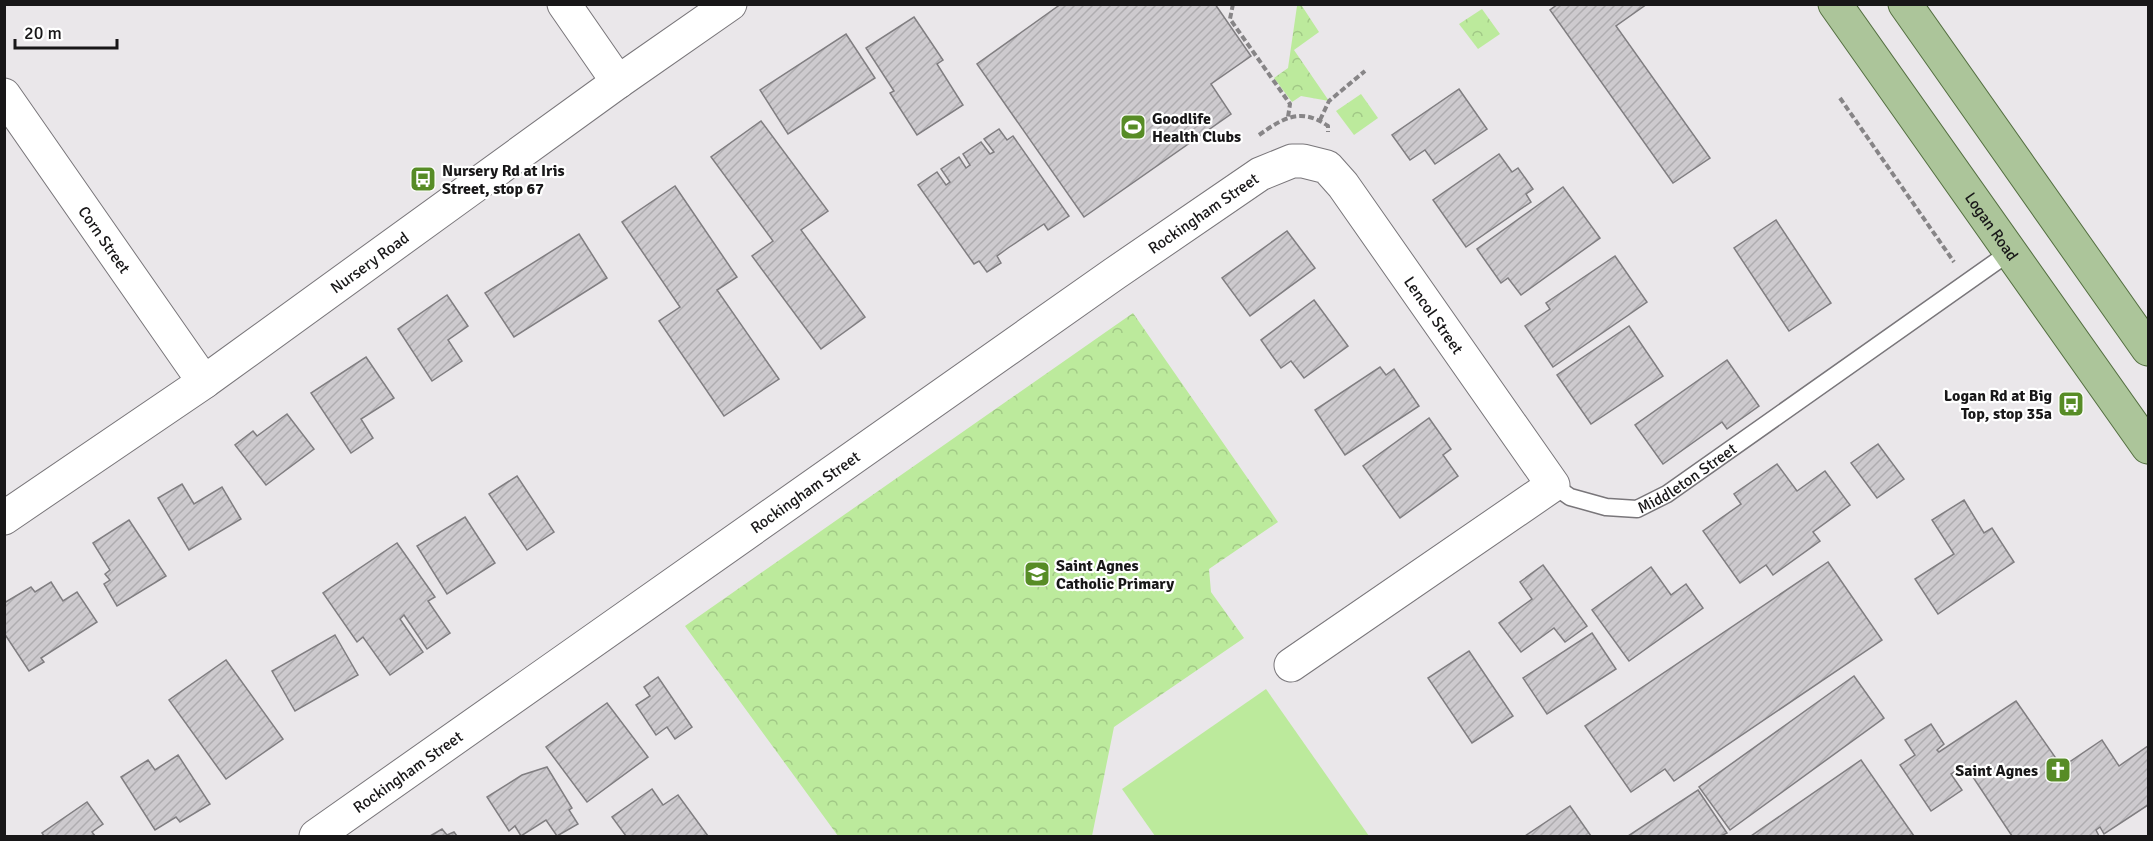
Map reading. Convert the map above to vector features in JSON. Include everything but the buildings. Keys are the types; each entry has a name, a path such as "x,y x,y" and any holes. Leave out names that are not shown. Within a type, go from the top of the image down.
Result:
{"main road":[{"name":"Logan Road","path":"1835,4 2148,447"},
{"path":"1905,4 2148,350"}],"street":[{"path":"564,4 618,82"},
{"name":"Nursery Road","path":"4,518 204,382 618,82 730,4"},
{"name":"Corn Street","path":"4,95 204,382"},
{"name":"Rockingham Street","path":"316,837 1113,274 1260,174 1292,161 1303,161"},
{"name":"Lencol Street","path":"1303,161 1327,167 1343,185 1553,485"},
{"path":"1292,665 1553,485"}],"lane":[{"name":"Middleton Street","path":"1553,485 1570,497 1606,507 1637,509 1667,494 2010,252"}],"path":[{"path":"1233,4 1230,19 1290,104 1288,117"},
{"path":"1320,120 1329,101 1365,71"},
{"path":"1839,98 1956,265"}],"green space":[{"path":"1297,6 1302,6 1319,32 1294,50 1329,101 1301,96 1292,102 1274,78 1288,68"},
{"path":"1482,9 1500,34 1478,49 1459,24"},
{"path":"1361,94 1378,118 1354,135 1336,111"},
{"path":"1133,313 1278,522 1209,569 1211,592 1244,638 1114,727 1092,836 838,836 685,626"},
{"path":"1266,689 1369,836 1155,836 1122,789"}],"place":[{"name":"Goodlife Health Clubs","path":"1133,127"},
{"name":"Nursery Rd at Iris Street, stop 67","path":"423,179"},
{"name":"Logan Rd at Big Top, stop 35a","path":"2071,404"},
{"name":"Saint Agnes Catholic Primary","path":"1037,574"},
{"name":"Saint Agnes","path":"2058,770"}]}
